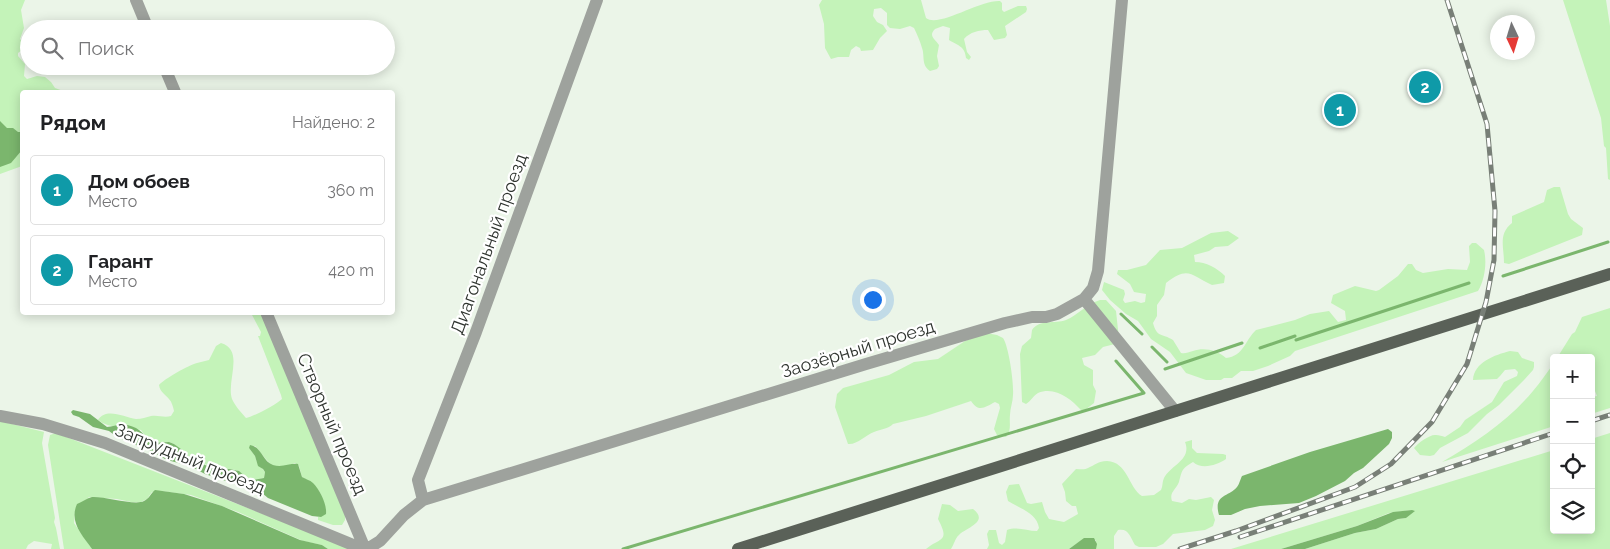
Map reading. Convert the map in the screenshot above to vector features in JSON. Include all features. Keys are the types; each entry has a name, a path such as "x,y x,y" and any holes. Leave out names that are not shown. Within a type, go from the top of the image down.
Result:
{"main road":[{"path":"738,549 1610,274"}],"street":[{"path":"136,0 144,20"},
{"name":"Диагональный проезд","path":"423,500 418,480 476,332 597,0"},
{"path":"1122,0 1098,271 1093,288 1084,299 1174,411"},
{"path":"168,75 174,90"},
{"name":"Заозёрный проезд","path":"365,549 380,542 404,515 423,500 956,338 1032,317 1046,317 1057,314 1084,299"},
{"name":"Створный проезд","path":"267,315 365,549"},
{"name":"Запрудный проезд","path":"0,416 43,424 105,443 365,549"}],"shaded area":[{"path":"0,0 25,0 21,10 23,20 20,20 20,52 18,56 20,58 20,75 24,75 27,79 37,76 45,77 55,88 60,90 20,90 20,167 0,174"},
{"path":"822,0 921,0 926,18 932,20 950,17 991,2 1000,1 1004,12 1018,6 1026,6 1027,9 1026,12 1005,26 1007,35 1005,38 994,40 988,30 981,30 966,37 964,39 967,52 971,57 969,60 966,58 962,48 949,40 950,28 943,26 935,29 932,36 939,45 937,56 939,66 937,69 930,71 925,66 922,48 914,28 910,26 900,29 890,28 887,25 887,13 881,8 874,9 873,16 887,31 873,50 861,51 856,46 851,50 849,57 831,59 825,48 824,24 819,5"},
{"path":"1563,0 1606,0 1610,26 1610,180 1608,179 1606,148 1604,146 1601,118"},
{"path":"0,121 7,128 13,128 20,132 20,152 11,163 0,167"},
{"path":"1560,187 1568,214 1571,219 1583,228 1582,235 1509,264 1504,263 1503,236 1512,223 1512,216 1544,202 1547,190"},
{"path":"1228,231 1239,238 1228,246 1215,247 1209,251 1194,255 1195,262 1211,266 1225,276 1224,283 1212,285 1190,274 1180,274 1166,283 1164,295 1157,305 1157,316 1153,323 1156,331 1173,340 1181,353 1206,349 1219,353 1226,358 1232,357 1241,351 1256,330 1310,314 1329,311 1338,322 1346,320 1345,311 1331,303 1333,295 1355,286 1379,290 1398,276 1408,264 1412,264 1416,270 1423,273 1448,269 1467,270 1470,262 1469,246 1472,243 1476,243 1484,250 1485,271 1478,291 1295,351 1290,356 1268,366 1253,371 1241,371 1232,378 1206,380 1186,373 1170,352 1151,339 1138,321 1126,314 1102,290 1104,282 1124,290 1123,300 1125,303 1145,302 1146,294 1134,292 1130,284 1117,274 1118,270 1127,270 1146,265 1160,250 1182,248 1211,233"},
{"path":"1100,300 1106,300 1116,311 1119,339 1115,344 1103,347 1095,355 1082,358 1084,365 1093,370 1093,385 1096,391 1094,403 1085,410 1081,410 1067,398 1050,391 1038,393 1026,404 1022,402 1020,354 1022,346 1031,338 1032,330 1039,324 1066,320"},
{"path":"1610,308 1610,408 1595,413 1595,396 1597,396 1595,391 1595,354 1560,354 1575,332 1582,317"},
{"path":"252,315 262,315 345,515 342,525 333,525 318,520 318,517 321,517 322,497 313,485 302,477 299,466 295,463 287,466 275,466 267,461 255,446 249,448 265,472 264,478 252,480 236,470 217,470 199,463 169,442 151,443 141,430 113,426 98,420 101,416 110,413 136,419 151,416 171,416 174,411 172,405 159,385 188,366 209,360 216,346 221,343 232,352 231,392 236,407 246,418 259,413 282,399 258,336 260,336 261,332"},
{"path":"986,333 1003,338 1009,357 1013,395 1010,429 1006,437 997,435 994,429 1000,408 999,404 995,402 979,408 971,401 926,416 893,424 871,433 855,443 848,444 835,407 837,394 843,388 889,375 914,362 938,359 965,341"},
{"path":"1510,351 1518,352 1522,358 1534,362 1533,370 1468,433 1440,448 1434,455 1420,455 1414,448 1418,444 1433,435 1445,437 1460,427 1465,420 1492,402 1504,382 1517,376 1518,372 1515,369 1505,370 1497,379 1473,380 1477,368 1486,360"},
{"path":"1550,369 1550,427 1442,462 1479,439 1502,421 1536,388"},
{"path":"73,410 90,414 107,427 132,426 143,433 151,443 169,442 181,449 191,459 217,470 229,469 239,471 252,480 264,478 265,472 258,466 255,456 249,448 250,445 257,448 266,460 273,465 298,464 302,477 313,483 320,493 326,514 321,517 312,516 268,498 256,488 244,487 236,481 226,481 205,474 190,466 167,460 117,437 109,431 93,427 73,415 71,412"},
{"path":"0,421 44,432 42,443 60,549 51,549 52,544 34,541 26,549 0,549"},
{"path":"1388,429 1392,432 1389,444 1363,468 1345,481 1316,496 1299,503 1260,506 1245,509 1231,515 1219,515 1218,503 1237,487 1242,476 1310,452"},
{"path":"56,433 351,549 328,549 322,545 303,541 238,512 191,495 161,491 152,492 147,499 141,502 89,497 75,512 74,523 92,549 64,549 48,445 50,435"},
{"path":"1610,433 1610,549 1305,549 1355,533 1376,529 1398,519 1406,518 1412,510 1389,513 1357,526 1281,549 1231,549 1550,451 1550,534 1595,534 1595,438"},
{"path":"1192,440 1192,448 1197,453 1223,454 1226,455 1226,459 1210,466 1201,466 1193,462 1183,470 1171,498 1172,501 1182,503 1189,499 1196,500 1211,497 1214,500 1212,510 1215,520 1213,526 1205,530 1173,534 1163,544 1156,547 1139,547 1135,545 1125,530 1118,530 1114,536 1114,549 1096,549 1096,540 1079,542 1069,549 987,549 989,545 987,534 989,530 996,530 999,543 1002,545 1005,542 1007,530 1037,531 1039,528 1035,518 1008,501 1006,492 1009,485 1019,484 1027,503 1042,502 1049,519 1064,522 1078,514 1076,506 1072,506 1066,501 1062,484 1076,469 1087,469 1104,461 1114,462 1124,470 1137,492 1142,496 1154,495 1161,490 1163,479 1167,473 1180,462 1186,453 1185,442"},
{"path":"155,490 184,494 222,506 300,540 322,545 328,549 92,549 76,522 75,511 77,504 92,497 140,502 146,500"},
{"path":"942,504 950,505 958,511 973,509 978,514 978,521 958,536 951,549 926,549 942,538 942,526 938,519"},
{"path":"1415,511 1406,518 1398,519 1376,529 1355,533 1305,549 1281,549 1357,526 1393,512"},
{"path":"1084,538 1094,538 1097,544 1096,549 1069,549"}],"waterway":[{"path":"1503,276 1608,242"},
{"path":"1296,340 1469,283"},
{"path":"1121,314 1142,334"},
{"path":"1260,348 1295,336"},
{"path":"1165,369 1242,343"},
{"path":"1152,347 1167,362"},
{"path":"623,549 1144,393 1116,361"}],"railway":[{"path":"1180,549 1236,531 1355,487 1391,464 1432,422 1467,364 1486,302 1494,260 1495,211 1487,124 1447,0"},
{"path":"1595,420 1610,415"},
{"path":"1240,537 1550,434"}],"place":[{"name":"Гарант","path":"1425,87"},
{"name":"Дом обоев","path":"1340,110"}]}
